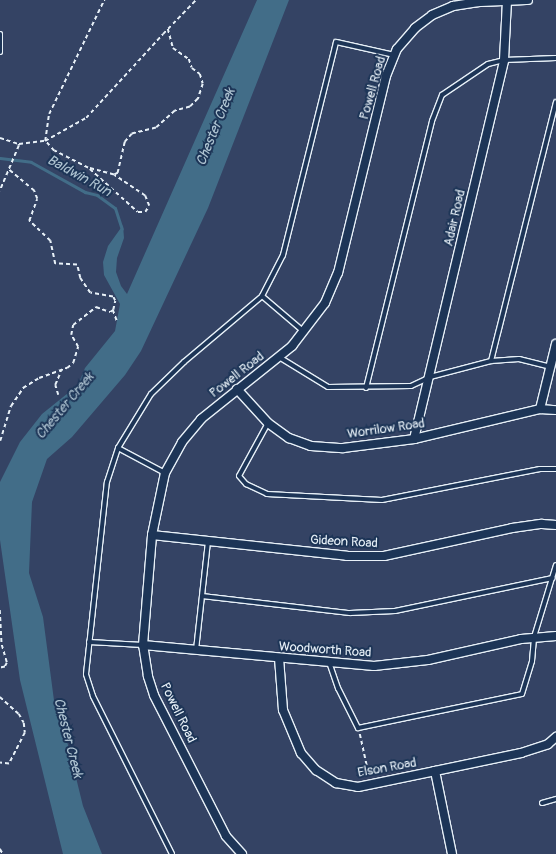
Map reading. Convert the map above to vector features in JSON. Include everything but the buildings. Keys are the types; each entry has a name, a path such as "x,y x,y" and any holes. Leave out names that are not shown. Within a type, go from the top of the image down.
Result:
{"street":[{"name":"Powell Road","path":"242,854 226,836 154,695 143,646 152,535 165,473 182,442 196,425 237,389 279,357 326,303 338,273 386,76 394,55 415,28 432,15 460,5 528,0"},
{"name":"Adair Road","path":"414,439 430,377 504,60 507,1"},
{"path":"540,409 556,344"},
{"name":"Worrilow Road","path":"237,389 268,423 289,438 311,446 343,448 414,439 540,409 556,410"},
{"name":"Gideon Road","path":"152,535 347,556 384,556 512,528 542,524 556,524"},
{"name":"Woodworth Road","path":"143,646 374,666 428,660 534,637 556,636"},
{"name":"Elson Road","path":"279,658 283,710 301,753 316,770 336,783 358,787 435,771 520,753 548,744 556,737"},
{"path":"435,771 452,854"}],"lane":[{"path":"0,34 0,52"},
{"path":"172,854 93,696 86,674 107,482 118,448 151,394 184,362 262,296 283,255 336,42 394,55"},
{"path":"366,388 432,120 442,95 488,64 504,60 556,58"},
{"path":"491,361 556,102"},
{"path":"262,296 303,331"},
{"path":"279,357 328,387 366,388 411,386 430,377 491,361 519,359 550,367"},
{"path":"268,423 239,476 246,484 267,494 382,500 540,469 556,469"},
{"path":"118,448 165,473"},
{"path":"196,650 208,541"},
{"path":"329,662 338,688 358,728 522,694 532,661 534,637 556,565"},
{"path":"202,596 350,613 395,611 552,578"},
{"name":"Woodworth Road","path":"89,642 143,646"},
{"path":"542,803 556,799"}],"path":[{"path":"45,141 49,114 104,0"},
{"path":"0,138 19,144 45,141 86,118 196,0"},
{"path":"114,175 118,172 125,142 132,134 156,128 175,111 190,107 198,99 203,84 200,74 192,68 188,59 173,48 168,29"},
{"path":"45,141 54,151 88,168 114,175 145,196 149,206 145,212 138,212 88,168"},
{"path":"0,191 19,144"},
{"path":"8,169 34,191 37,200 29,221 50,241 55,264 77,265 80,278 90,293 113,298 115,301 114,310 117,321"},
{"path":"0,441 11,406 23,388 39,378 61,371 73,363 77,356 77,342 71,335 73,325 96,307 106,312 114,310"},
{"path":"58,395 55,385 61,371"},
{"path":"0,610 2,646 7,663 5,667 0,668"},
{"path":"0,697 6,700 19,714 24,723 24,733 9,764 0,763"},
{"path":"0,700 6,700"},
{"path":"358,728 371,784"},
{"path":"0,849 3,854"}],"water":[{"name":"Chester Creek","path":"257,0 289,0 208,208 141,351 125,375 72,437 47,459 32,502 29,573 43,617 55,708 68,745 83,806 102,854 63,854 20,680 0,540 0,482 20,442 42,414 78,385 85,368 115,331 120,304 104,275 103,262 108,246 123,225 124,238 117,258 116,272 121,286 127,294"}],"waterway":[{"name":"Baldwin Run","path":"0,158 31,162 85,192 97,195 115,208 122,229"}]}
